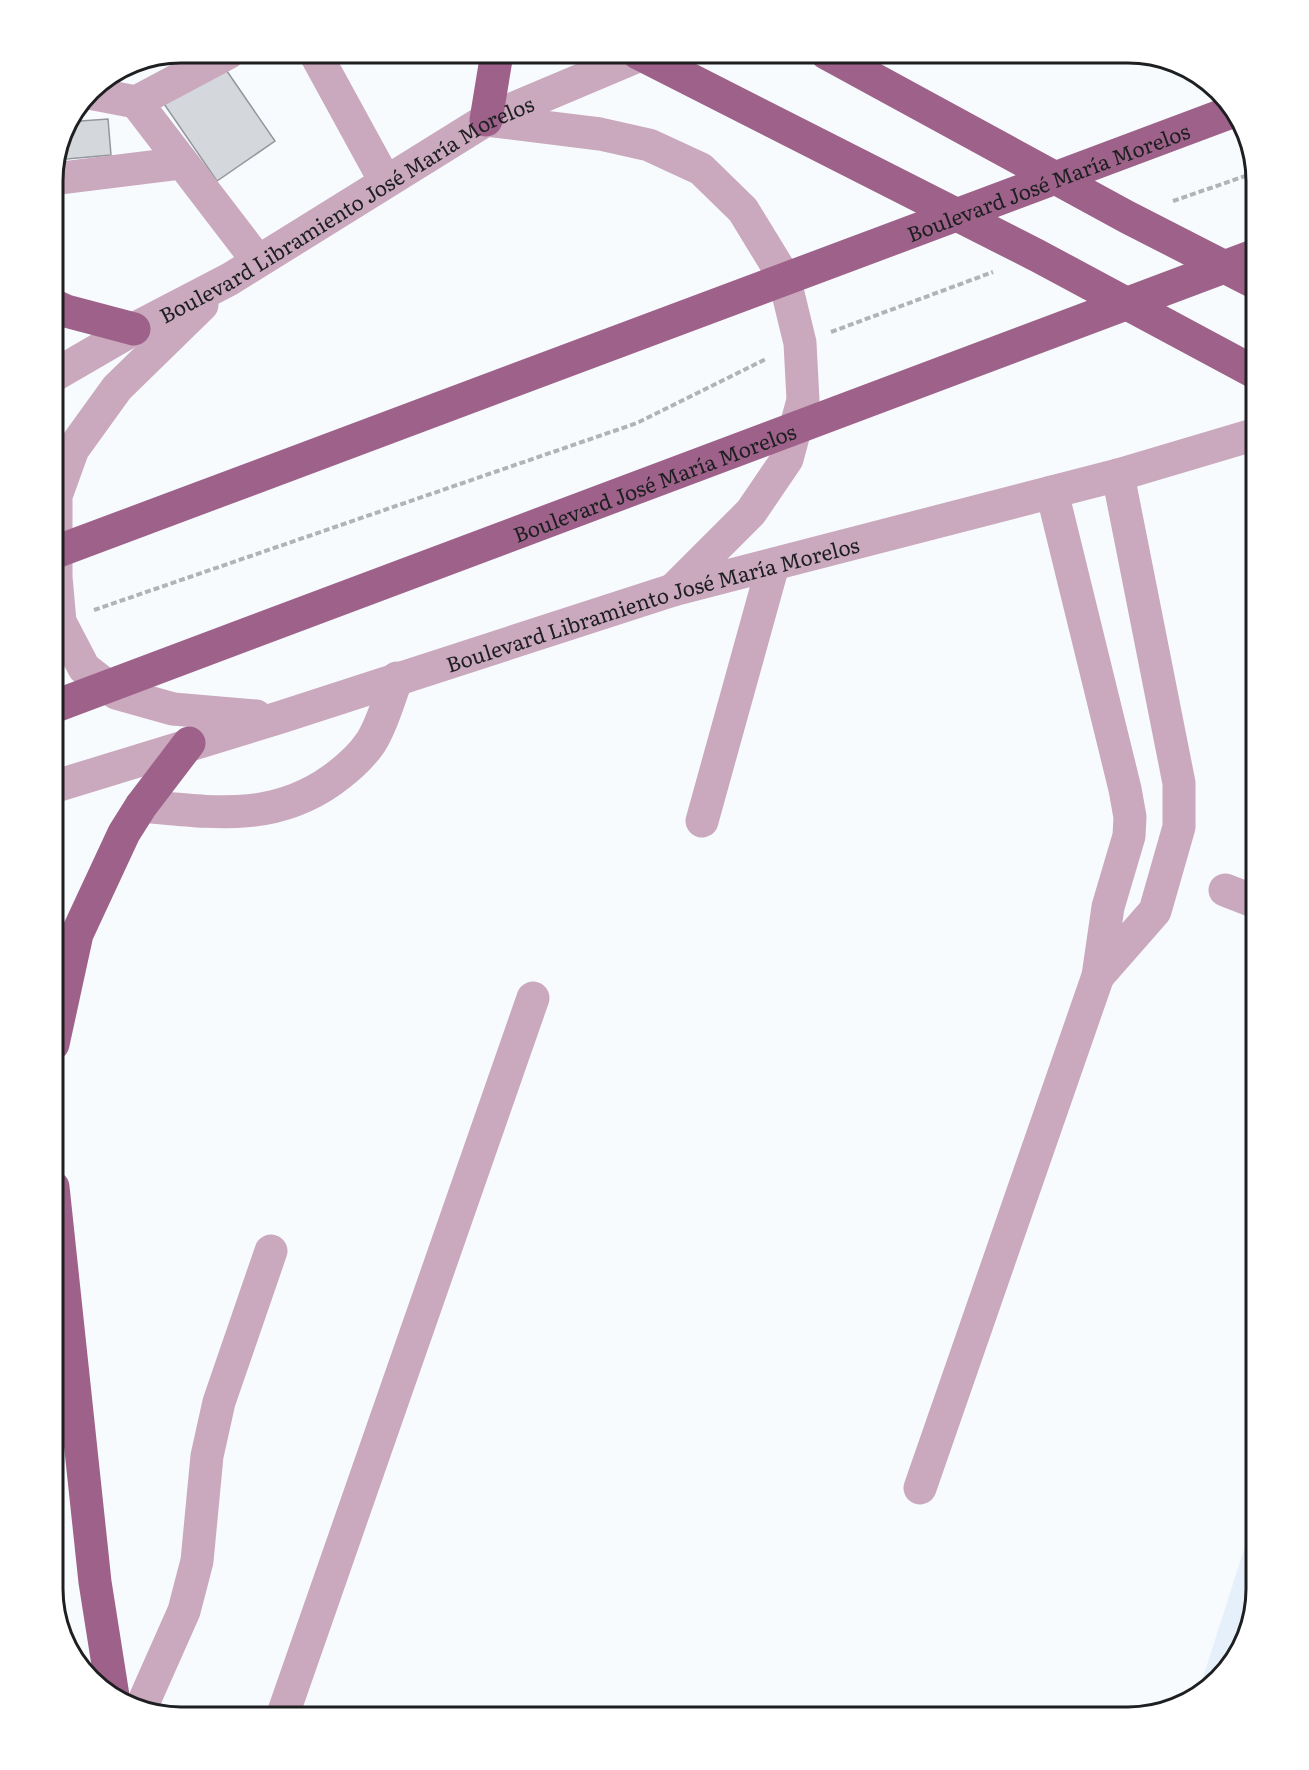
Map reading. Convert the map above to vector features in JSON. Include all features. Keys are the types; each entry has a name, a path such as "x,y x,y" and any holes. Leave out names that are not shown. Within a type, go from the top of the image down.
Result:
{"main road":[{"path":"486,120 495,63"},
{"path":"662,63 1038,256 1246,367"},
{"path":"844,63 1127,217 1246,277"},
{"name":"Boulevard José María Morelos","path":"63,549 1225,114"},
{"name":"Boulevard José María Morelos","path":"63,703 1246,259"},
{"path":"63,310 135,329"},
{"path":"63,998 77,934 124,833 141,806 189,743"},
{"path":"63,1281 95,1582 111,1684"},
{"path":"95,1582 98,1672"}],"street":[{"path":"100,95 136,102 208,63"},
{"path":"321,63 385,181"},
{"name":"Boulevard Libramiento José María Morelos","path":"63,370 230,279 257,260 486,120 619,63"},
{"path":"136,102 257,260"},
{"path":"486,120 610,136 649,145 701,169 743,210 784,277 800,343 803,400 787,459 751,512 673,590"},
{"path":"63,178 182,163"},
{"path":"63,477 73,449 117,388 230,279"},
{"name":"Boulevard Libramiento José María Morelos","path":"63,784 189,743 278,718 673,590 1118,475 1246,437"},
{"path":"1098,976 1155,911 1179,827 1179,783 1118,475"},
{"path":"920,1488 1098,976 1108,907 1129,836 1131,817 1052,492"},
{"path":"702,821 773,565"},
{"path":"63,628 84,668 116,693 173,709 278,718"},
{"path":"141,806 230,813 268,810 312,794 347,769 371,742 397,678"},
{"path":"1131,817 1179,827"},
{"path":"1225,890 1246,898"},
{"path":"285,1707 533,998"},
{"path":"144,1701 184,1611 197,1561 207,1456 219,1402 271,1251"}],"path":[{"path":"1127,217 1246,176"},
{"path":"63,621 637,423 800,343 1038,256"}],"shaded area":[{"path":"1246,1543 1246,1589 1242,1619 1237,1634 1222,1661 1202,1681"}],"building":[{"path":"217,63 221,63 275,141 217,181 162,101"},
{"path":"108,119 111,155 65,159 72,136 80,121"}]}
